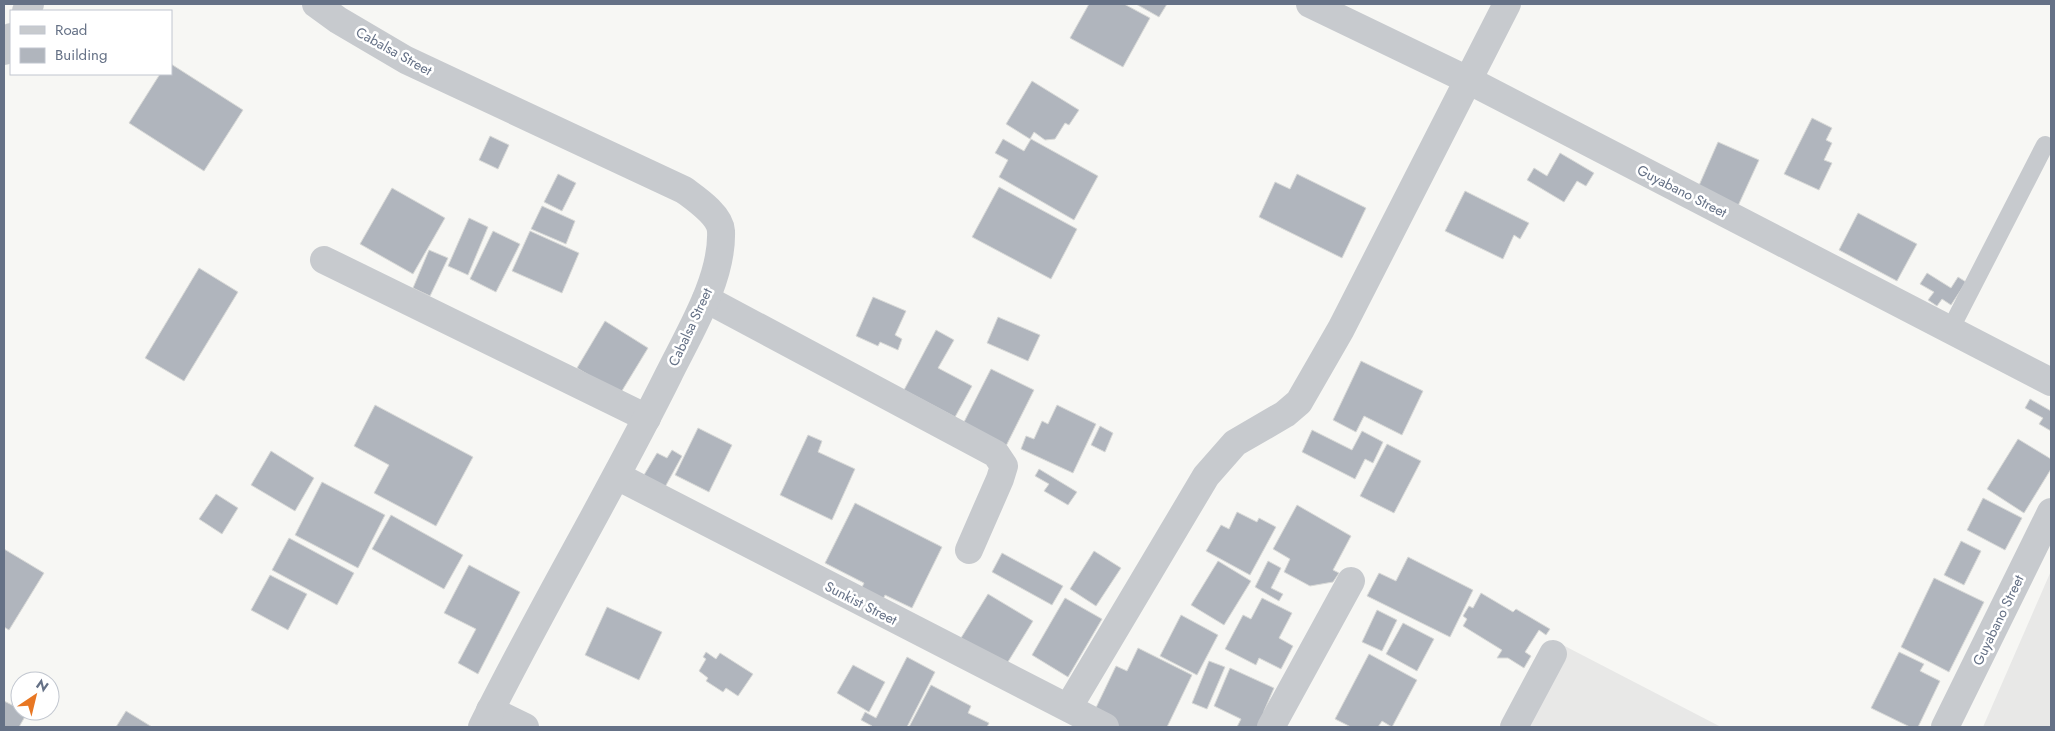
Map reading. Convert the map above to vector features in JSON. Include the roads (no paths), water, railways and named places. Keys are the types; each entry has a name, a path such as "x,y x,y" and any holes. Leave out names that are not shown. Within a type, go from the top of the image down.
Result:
{"street":[{"name":"Cabalsa Street","path":"316,4 338,20 406,60 684,190 708,208 721,228 720,252 706,298 617,476 486,718"},
{"name":"Guyabano Street","path":"1310,4 1468,80 2051,382"},
{"path":"1068,708 1206,476 1235,443 1285,414 1298,402 1341,328 1507,4"},
{"path":"4,51 10,40"},
{"path":"324,260 647,418"},
{"path":"706,298 996,454 1004,466 968,550"},
{"name":"Sunkist Street","path":"617,476 1105,727"},
{"name":"Guyabano Street","path":"1945,727 2051,512"},
{"path":"1271,727 1351,581"},
{"path":"1514,727 1553,654"},
{"path":"486,718 525,727"}],"lane":[{"path":"1950,330 2045,145"}]}
